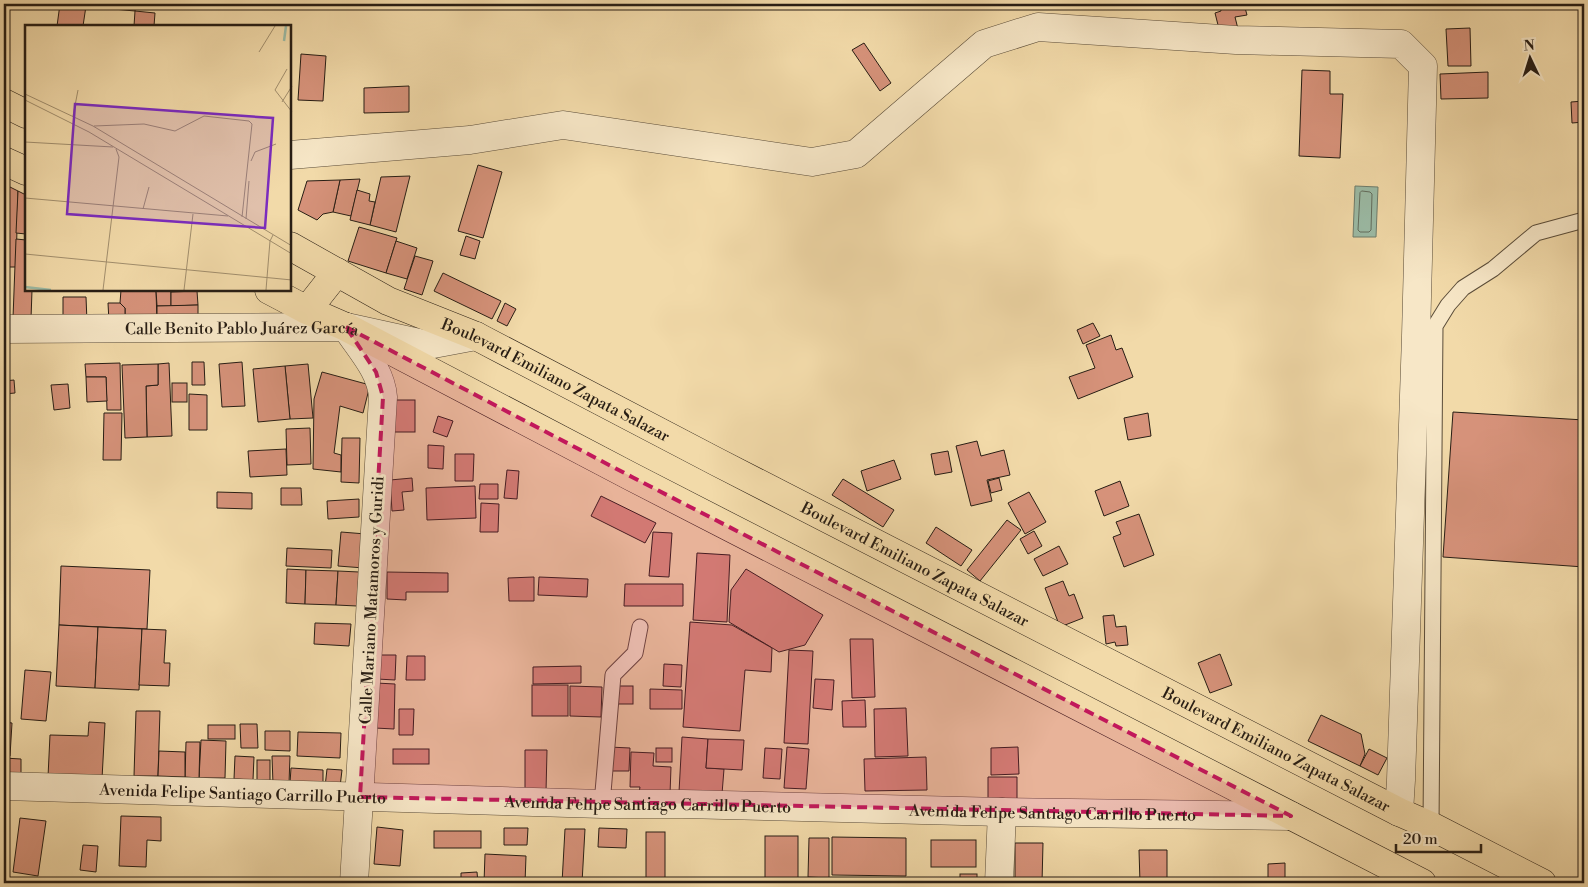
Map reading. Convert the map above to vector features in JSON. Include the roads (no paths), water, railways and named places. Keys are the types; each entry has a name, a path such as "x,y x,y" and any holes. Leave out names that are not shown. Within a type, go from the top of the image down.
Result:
{"main road":[{"path":"4,103 25,114"},
{"path":"4,161 25,171"},
{"name":"Boulevard Emiliano Zapata Salazar","path":"291,247 388,302 476,336 717,462 1399,812 1431,826 1542,883"},
{"path":"307,310 337,272"},
{"path":"271,291 307,310 346,327 1422,883"}],"street":[{"path":"291,155 470,140 563,125 812,162 856,154 984,44 1038,27 1236,40 1401,44 1423,66 1402,780 1399,812"},
{"name":"Calle Benito Pablo Juárez García","path":"4,329 346,327 428,345 476,336"},
{"name":"Calle Mariano Matamoros y Guridi","path":"346,327 376,372 383,397 354,883"},
{"name":"Avenida Felipe Santiago Carrillo Puerto","path":"4,786 602,804 1291,816"},
{"path":"999,883 1002,812"}],"lane":[{"path":"1431,826 1435,326 1448,306 1464,288 1493,269 1536,233 1584,220"},
{"path":"602,804 613,676 635,653 640,627"}],"water":[{"path":"1355,186 1378,187 1376,237 1353,237"}]}
